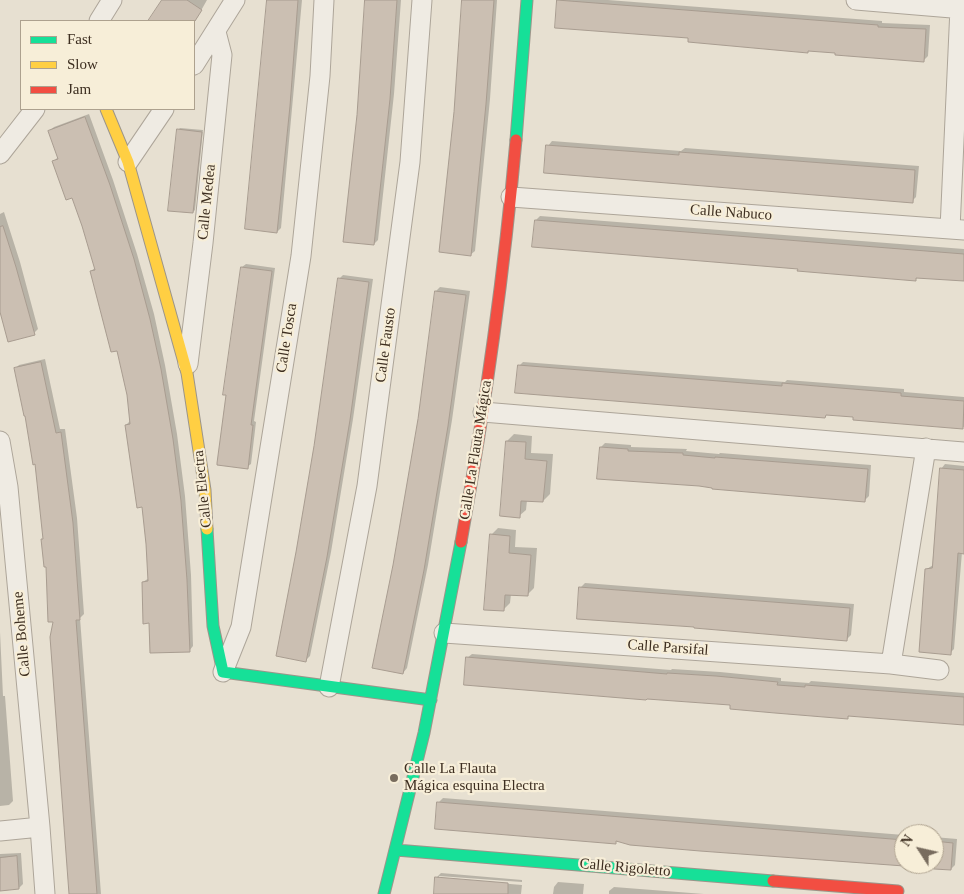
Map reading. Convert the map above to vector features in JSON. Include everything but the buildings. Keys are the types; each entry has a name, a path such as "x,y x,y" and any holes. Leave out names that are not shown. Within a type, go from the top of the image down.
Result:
{"street":[{"path":"100,20 112,0"},
{"path":"195,64 235,0"},
{"name":"Calle Tosca","path":"223,672 241,627 301,256 320,76 324,0"},
{"name":"Calle Fausto","path":"329,687 368,476 410,162 422,0"},
{"name":"Calle La Flauta Mágica","path":"384,894 431,700 483,412 511,197 527,0"},
{"name":"Calle Nabuco","path":"511,197 957,230 962,8 856,0"},
{"name":"Calle Medea","path":"187,373 203,243 222,55 216,32"},
{"path":"0,154 34,110"},
{"name":"Calle Electra","path":"106,110 128,162 187,373 205,490 213,626 223,672"},
{"path":"128,162 163,110"},
{"path":"483,412 964,452"},
{"name":"Calle Boheme","path":"0,441 8,488 45,894"},
{"path":"891,664 926,448"},
{"name":"Calle Parsifal","path":"444,633 891,664 939,670"},
{"path":"223,672 431,700"},
{"path":"0,830 40,827"},
{"name":"Calle Rigoletto","path":"396,850 854,891 898,891"}],"traffic: fast":[{"path":"516,140 527,0"},
{"path":"207,529 213,626 223,672 431,700"},
{"path":"384,894 424,733 461,542"},
{"path":"396,850 773,881"}],"traffic: slow":[{"path":"106,110 128,162 187,373 205,490 207,529"}],"traffic: jam":[{"path":"461,542 493,342 516,140"},
{"path":"773,881 898,891"}],"place":[{"name":"Calle La Flauta Mágica esquina Electra","path":"394,778"}]}
